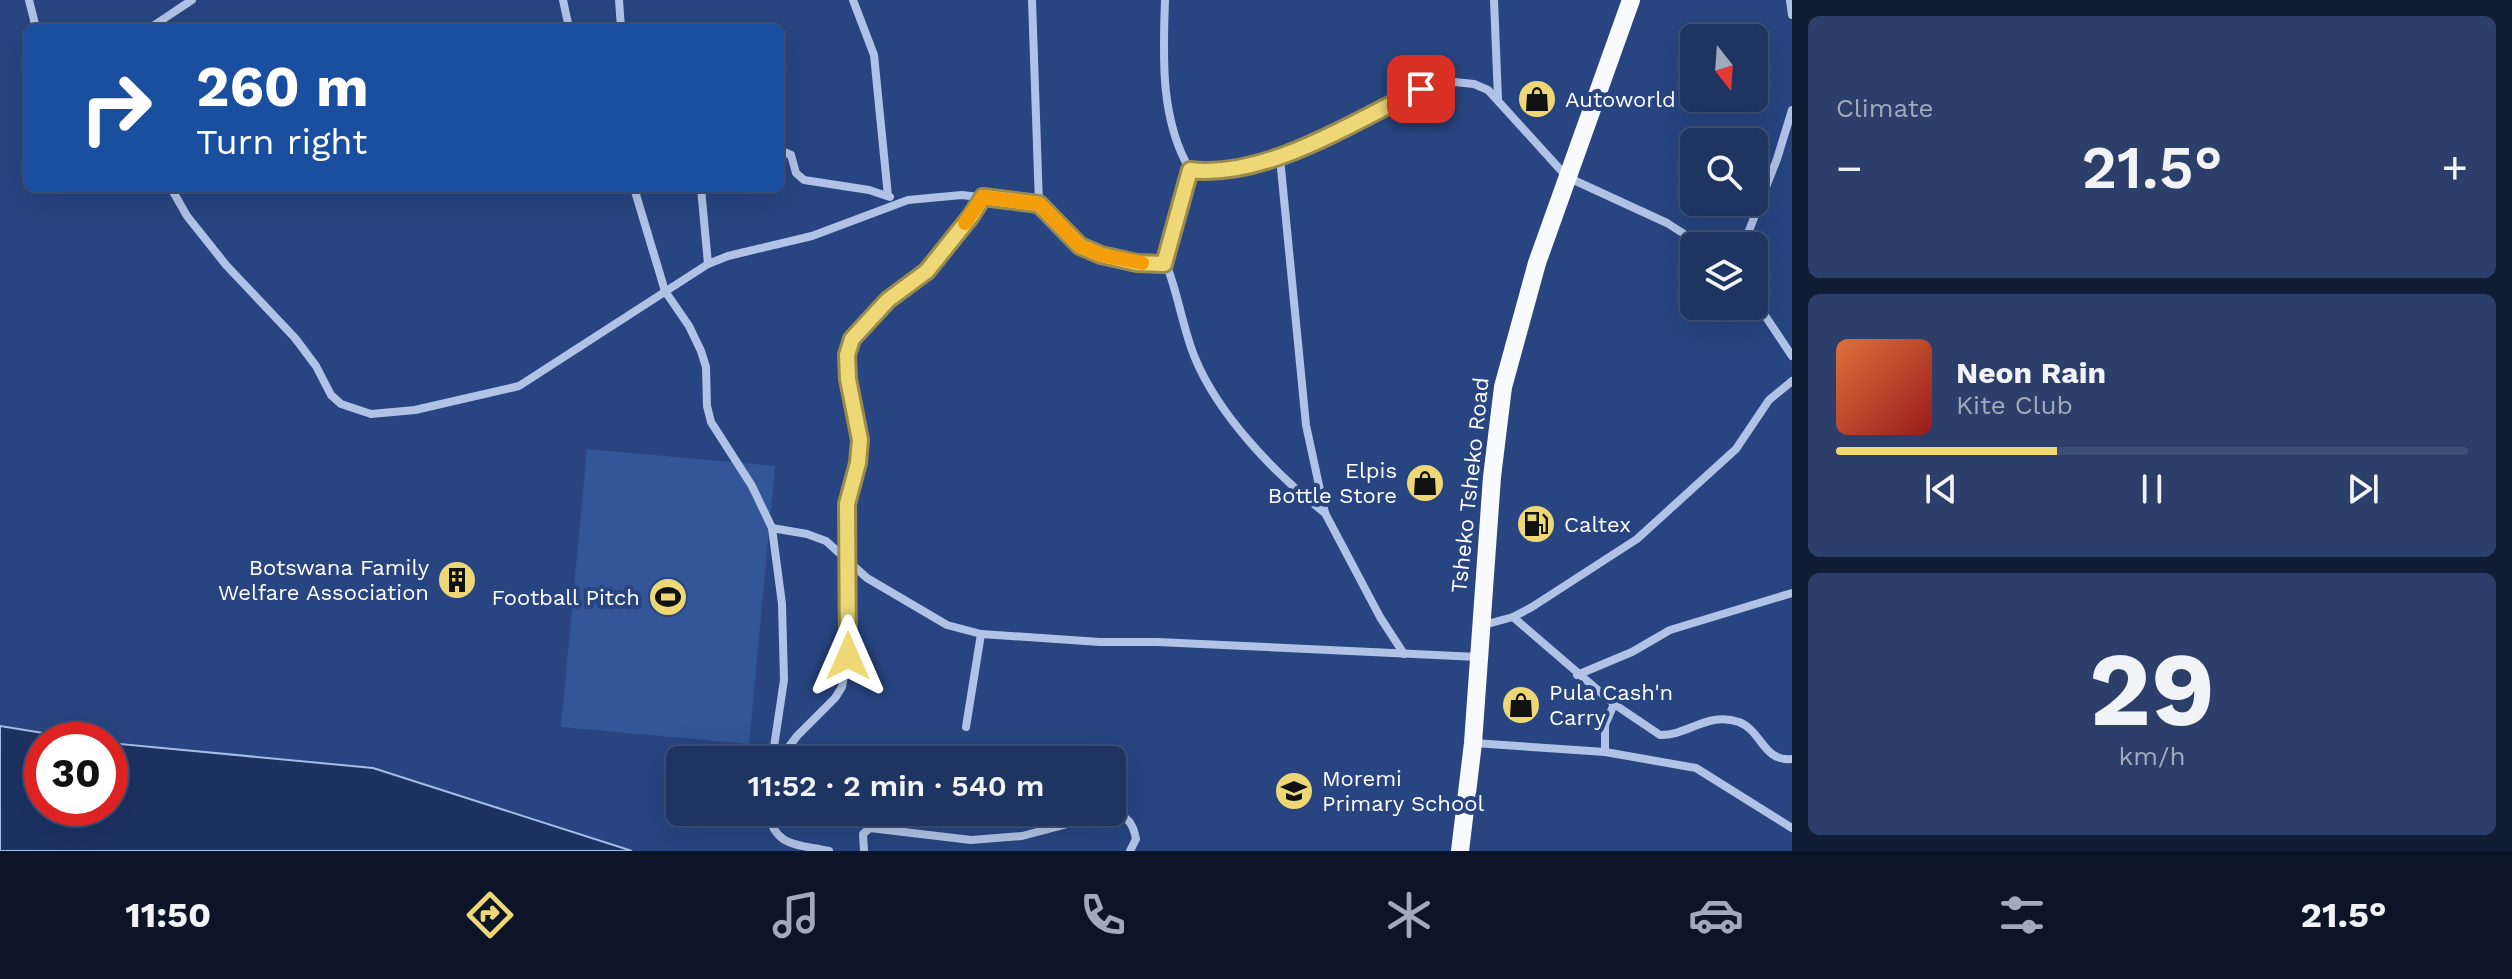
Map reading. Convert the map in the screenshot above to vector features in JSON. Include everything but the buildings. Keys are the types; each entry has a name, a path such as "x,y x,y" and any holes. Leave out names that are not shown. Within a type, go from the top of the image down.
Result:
{"highway":[{"name":"Tsheko Tsheko Road","path":"1460,851 1473,743 1479,626 1503,387 1537,263 1631,0"}],"street":[{"path":"29,0 35,24"},
{"path":"156,24 192,0"},
{"path":"563,0 568,24"},
{"path":"619,0 621,24"},
{"path":"853,0 874,55 888,196"},
{"path":"1032,0 1039,204"},
{"path":"1165,0 1163,56 1168,105 1181,153 1190,170 1164,264 1170,274 1193,354 1216,397 1286,480 1325,513"},
{"path":"1494,0 1498,99"},
{"path":"1790,0 1792,15"},
{"path":"1190,170 1230,171 1280,158 1421,89 1445,81 1474,84 1498,99 1514,121 1567,177 1681,232"},
{"path":"1748,232 1792,110"},
{"path":"784,152 791,155 796,173 804,180 869,190 903,202"},
{"path":"1280,158 1306,425 1325,513 1380,617 1404,654"},
{"path":"173,192 187,216 226,265 295,338 316,366 331,395 341,404 371,414 415,410 519,386 708,264 728,256 812,236 903,202 962,195 1039,204 1080,246 1101,255 1137,263 1164,264"},
{"path":"635,192 665,291 689,326 701,351 711,422 752,486 772,528 782,604 784,680 774,746"},
{"path":"701,192 708,264"},
{"path":"790,746 823,713 842,687 848,656 847,504 858,463 860,440 848,379 847,355 852,339 888,300 927,271 983,197"},
{"path":"1768,320 1792,356"},
{"path":"1479,626 1513,617 1562,590 1637,539 1736,449 1769,400 1792,381"},
{"path":"772,528 826,541 867,578 947,625 981,634 1075,641 1478,657"},
{"path":"1577,675 1632,652 1670,630 1792,593"},
{"path":"1513,617 1577,675 1660,735 1701,722 1726,719 1741,723 1778,759 1792,759"},
{"path":"966,727 981,634"},
{"path":"1605,752 1605,725 1614,704"},
{"path":"1473,743 1605,752 1696,768 1792,828"},
{"path":"864,851 863,834 870,828 971,840 1022,836 1113,812 1125,816 1134,831 1136,839 1130,851"},
{"path":"770,826 780,838 829,851"}],"shaded area":[{"name":"Football Pitch","path":"587,449 775,466 749,744 561,727"},
{"path":"0,726 24,730 24,826 128,826 128,745 373,768 632,851 0,851"}],"slow traffic":[{"path":"965,223 983,197 1039,204 1080,246 1101,255 1142,263"}],"place":[{"name":"Autoworld","path":"1537,99"},
{"name":"Elpis Bottle Store","path":"1425,483"},
{"name":"Caltex","path":"1536,524"},
{"name":"Botswana Family Welfare Association","path":"457,580"},
{"name":"Football Pitch","path":"668,597"},
{"name":"Pula Cash'n Carry","path":"1521,705"},
{"name":"Moremi Primary School","path":"1294,791"}],"route":[{"path":"848,656 847,504 858,463 860,440 848,379 847,355 852,339 864,325 888,300 927,271 983,197 1039,204 1080,246 1101,255 1137,263 1164,264 1190,170 1230,171 1280,158 1421,89"}]}
